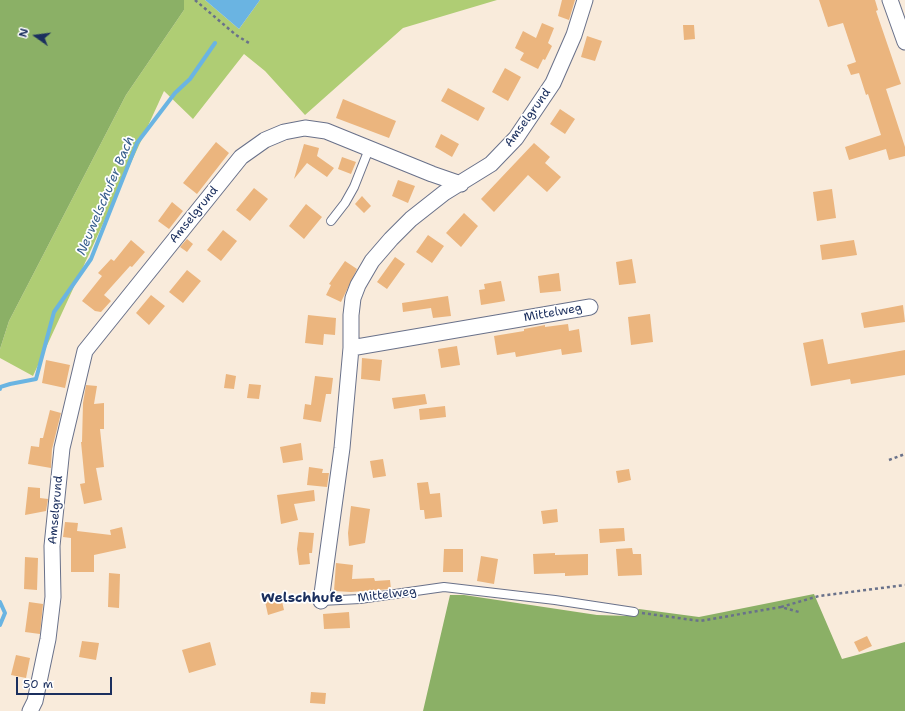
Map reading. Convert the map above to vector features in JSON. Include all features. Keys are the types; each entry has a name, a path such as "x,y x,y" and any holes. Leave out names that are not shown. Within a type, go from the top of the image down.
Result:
{"street":[{"name":"Amselgrund","path":"30,711 35,701 48,640 53,597 52,546 62,448 85,351 241,157 259,144 284,132 305,128 326,131 461,184 491,164 516,138 552,83 574,35 585,0"},
{"path":"890,0 905,42"},
{"name":"Mittelweg","path":"321,601 342,448 351,348 353,298 358,285 372,261 391,239 427,205 461,184"},
{"name":"Mittelweg","path":"351,348 590,307"}],"lane":[{"path":"331,221 345,203 354,187 369,149"},
{"name":"Mittelweg","path":"321,601 360,599 444,587 554,600 634,612"}],"path":[{"path":"195,0 249,43"},
{"path":"889,460 905,454"},
{"path":"634,612 700,621 781,607 819,596 905,585"},
{"path":"781,607 799,612"}],"green space":[{"path":"0,0 184,0 184,10 126,95 9,321 0,349"},
{"path":"184,0 205,0 239,29 260,0 497,0 403,28 305,115 265,71 244,54 193,119 164,91 33,376 0,358 0,349 9,321 126,95 184,10"},
{"path":"814,594 842,659 905,642 905,711 423,711 450,595 464,595 597,615 627,616 639,609 699,617"}],"water":[{"path":"205,0 260,0 239,29"}],"building":[{"path":"562,0 575,0 569,20 558,16"},
{"path":"819,0 875,0 878,10 876,11 901,84 886,89 905,147 905,156 889,160 886,149 849,160 845,147 881,135 868,94 866,95 859,73 851,75 847,65 856,62 843,23 828,27"},
{"path":"542,23 554,28 548,43 552,46 545,60 543,59 538,69 520,60 524,53 515,48 523,31 536,38"},
{"path":"683,25 694,25 695,39 684,40"},
{"path":"587,36 602,41 595,61 581,57"},
{"path":"505,68 521,77 508,101 492,92"},
{"path":"448,88 485,108 478,121 441,101"},
{"path":"343,99 396,121 389,138 336,118"},
{"path":"560,109 575,119 565,134 550,124"},
{"path":"441,134 459,144 452,157 435,147"},
{"path":"216,142 229,153 197,194 183,183"},
{"path":"534,143 550,157 545,163 561,177 547,192 528,175 494,212 481,199"},
{"path":"304,144 319,148 317,156 334,168 327,177 307,163 294,179"},
{"path":"342,157 356,162 351,174 338,169"},
{"path":"398,180 415,186 408,203 392,196"},
{"path":"254,188 268,199 250,221 236,210"},
{"path":"832,189 836,218 817,221 813,192"},
{"path":"362,196 371,206 364,213 355,204"},
{"path":"172,202 183,211 169,229 158,221"},
{"path":"306,204 322,217 304,239 289,226"},
{"path":"464,213 478,226 461,247 446,233"},
{"path":"223,230 237,241 221,261 207,250"},
{"path":"428,235 444,246 432,263 416,252"},
{"path":"187,239 193,244 187,252 180,247"},
{"path":"131,240 145,252 104,295 111,301 101,312 95,311 82,301 102,276 98,273 111,259 114,261"},
{"path":"854,240 857,255 822,260 820,245"},
{"path":"395,257 405,264 387,289 377,282"},
{"path":"632,259 636,283 619,285 616,262"},
{"path":"345,261 357,269 341,302 326,295 331,285 329,284"},
{"path":"187,270 201,281 183,303 169,292"},
{"path":"559,273 561,291 540,293 538,276"},
{"path":"501,281 505,301 481,305 479,290 485,289 484,284"},
{"path":"151,295 165,306 149,325 136,313"},
{"path":"448,296 451,316 433,318 431,308 403,312 402,303"},
{"path":"903,305 905,322 864,328 861,313"},
{"path":"650,314 653,342 631,345 628,317"},
{"path":"308,315 336,318 335,335 324,334 323,345 305,343"},
{"path":"568,324 569,331 579,329 582,352 562,355 561,349 516,357 515,352 497,355 494,336 524,331 524,329 545,325 545,327"},
{"path":"823,339 828,364 905,350 905,375 851,384 850,379 811,386 803,343"},
{"path":"457,346 460,365 441,368 438,349"},
{"path":"362,358 382,360 380,381 361,379"},
{"path":"46,360 70,365 65,388 42,383"},
{"path":"226,374 236,376 234,389 224,388"},
{"path":"315,376 333,378 331,394 326,394 321,422 303,419 305,404 311,405"},
{"path":"249,384 261,385 259,399 247,398"},
{"path":"86,385 97,386 94,404 104,403 104,429 100,429 104,467 96,468 102,500 84,504 80,484 85,483 81,442 83,403"},
{"path":"425,394 427,404 394,409 392,398"},
{"path":"445,406 446,417 420,420 419,409"},
{"path":"50,410 61,413 52,449 51,468 28,464 31,446 39,447 40,438 43,438"},
{"path":"301,443 303,460 283,463 280,447"},
{"path":"383,459 386,476 373,478 370,461"},
{"path":"309,467 323,469 322,473 329,473 327,487 307,485"},
{"path":"629,469 631,480 618,483 616,471"},
{"path":"428,482 430,494 440,493 442,517 425,519 424,510 420,510 417,483"},
{"path":"28,487 40,488 40,498 48,499 46,511 25,515"},
{"path":"314,490 315,501 294,504 298,520 281,524 277,495"},
{"path":"351,506 370,509 365,543 349,546 348,533"},
{"path":"557,509 558,522 543,524 541,511"},
{"path":"65,522 78,523 77,531 111,535 110,530 122,527 126,548 94,555 94,572 71,572 71,538 63,537"},
{"path":"624,528 625,541 600,543 599,529"},
{"path":"299,532 314,533 312,553 309,553 310,564 299,565 297,549"},
{"path":"632,548 633,554 641,554 642,575 618,576 616,549"},
{"path":"444,549 463,549 463,572 443,572"},
{"path":"555,553 555,555 588,554 588,575 565,576 565,573 534,574 533,554"},
{"path":"481,556 498,559 494,584 477,581"},
{"path":"25,557 38,558 37,590 24,589"},
{"path":"336,563 353,565 352,579 374,578 375,581 390,580 391,589 351,592 334,591"},
{"path":"109,573 120,574 119,608 108,607"},
{"path":"280,593 284,610 268,615 264,597"},
{"path":"29,602 43,604 40,634 25,632"},
{"path":"349,612 350,628 324,629 323,614"},
{"path":"867,636 872,646 859,652 854,642"},
{"path":"82,641 99,643 96,660 79,657"},
{"path":"210,642 216,665 189,673 182,650"},
{"path":"16,655 30,658 26,678 11,675"},
{"path":"311,692 326,693 325,704 310,703"}],"waterway":[{"name":"Neuwelschufer Bach","path":"0,389 0,387 10,384 36,379 54,312 91,259 137,143 175,93 190,79 215,43"},
{"name":"Neuwelschufer Bach","path":"0,602 5,613 0,625"}],"district":[{"name":"Welschhufe","path":"302,598"}]}
